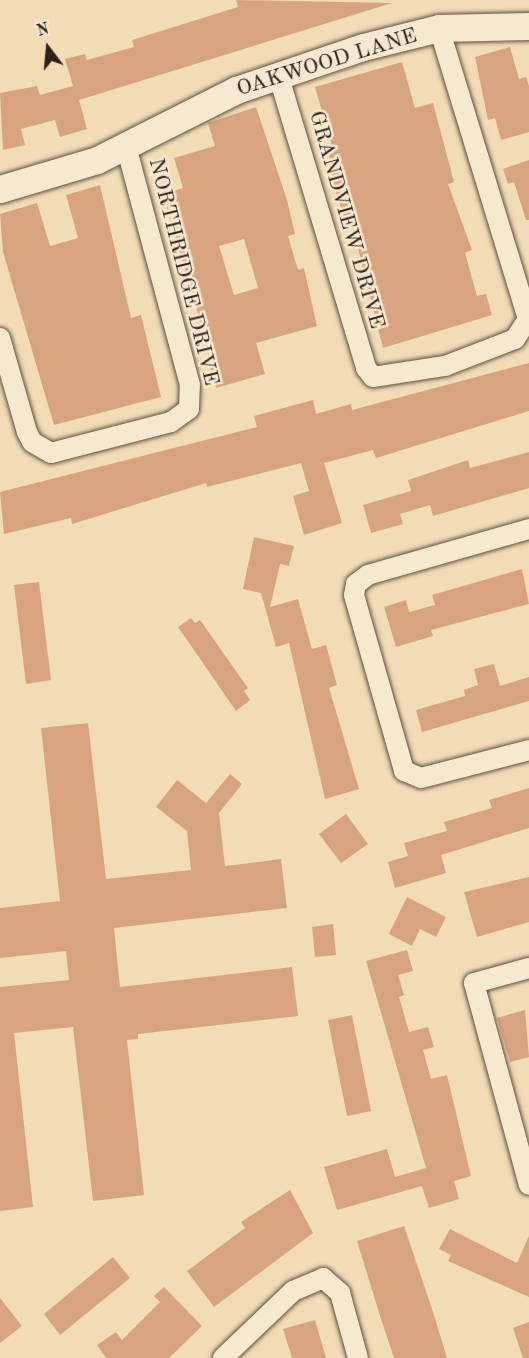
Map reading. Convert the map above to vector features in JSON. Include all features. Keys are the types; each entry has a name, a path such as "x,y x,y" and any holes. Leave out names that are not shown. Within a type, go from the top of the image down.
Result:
{"street":[{"name":"OAKWOOD LANE","path":"0,189 43,179 126,146 278,74 439,28 529,26"},
{"path":"439,28 528,319"},
{"name":"GRANDVIEW DRIVE","path":"278,74 344,305 373,376 445,366 495,349 515,339 528,319"},
{"name":"NORTHRIDGE DRIVE","path":"0,338 27,432 40,449 73,449 171,422 189,409 191,391 126,146"},
{"path":"529,529 377,572 356,584 355,615 400,762 413,777 529,750"},
{"path":"529,968 474,983 529,1185"},
{"path":"223,1358 293,1291 324,1278 340,1293 358,1358"}],"building":[{"path":"236,0 392,3 79,100 87,129 60,137 55,120 21,129 25,145 3,150 0,93 37,86 40,95 73,86 65,59 85,54 87,60 134,47 132,40 238,7"},
{"path":"510,47 519,79 526,77 529,86 529,132 501,140 495,118 488,120 475,57"},
{"path":"402,62 415,108 433,103 454,182 448,184 472,250 465,253 477,296 486,294 492,315 383,348 350,216 344,218 335,189 329,154 334,153 315,87"},
{"path":"256,107 287,200 295,234 288,236 298,270 304,268 317,326 256,343 265,374 216,388 207,356 216,354 206,322 201,323 163,194 183,188 174,158 215,146 208,123","holes":["244,239 258,288 234,295 219,246"]},
{"path":"529,160 529,220 526,220 514,182 508,184 503,169"},
{"path":"100,185 131,318 141,315 161,397 54,425 3,252 0,214 37,203 50,246 78,238 66,195"},
{"path":"529,363 529,411 376,458 373,450 324,463 342,523 304,535 293,496 309,491 301,463 207,487 206,483 72,524 71,518 4,534 0,492 257,427 254,416 313,400 316,414 351,404 352,410"},
{"path":"529,452 529,488 433,516 430,505 400,514 403,524 371,533 363,505 411,491 408,480 468,460 470,468"},
{"path":"254,537 294,546 289,566 280,564 270,607 298,599 312,649 326,645 337,685 329,688 359,789 325,799 289,643 276,647 261,593 243,589"},
{"path":"522,569 529,604 431,630 433,636 396,647 384,607 406,600 409,612 435,605 432,595"},
{"path":"39,582 51,680 26,684 14,585"},
{"path":"191,618 195,623 200,620 248,688 244,691 250,700 236,711 178,627"},
{"path":"494,664 500,686 529,677 529,701 422,732 416,710 465,696 464,690 478,685 474,669"},
{"path":"88,723 106,879 191,870 187,831 156,807 177,780 206,803 230,774 242,784 219,813 225,866 281,859 287,908 114,928 120,987 292,967 298,1016 138,1034 138,1039 127,1040 144,1195 93,1201 73,1027 14,1033 33,1207 0,1211 0,987 69,980 66,951 0,958 0,908 60,901 41,728"},
{"path":"529,788 529,828 441,855 446,873 395,888 388,862 408,856 404,843 447,831 444,822 492,808 489,800"},
{"path":"346,814 368,844 341,863 319,834"},
{"path":"529,877 529,922 477,937 464,892"},
{"path":"407,897 446,917 436,937 420,929 412,946 389,934"},
{"path":"333,924 336,955 315,957 312,927"},
{"path":"407,950 413,971 398,975 404,995 399,997 409,1032 428,1027 434,1047 423,1050 431,1079 447,1075 471,1176 454,1181 459,1199 429,1208 422,1186 337,1210 324,1167 387,1149 395,1177 426,1168 366,961"},
{"path":"525,1010 529,1057 510,1062 497,1018"},
{"path":"352,1015 371,1111 347,1116 328,1020"},
{"path":"290,1190 313,1233 214,1307 187,1271 245,1228 241,1222"},
{"path":"404,1226 447,1358 394,1358 381,1319 357,1241"},
{"path":"450,1229 517,1263 529,1236 529,1297 448,1261 451,1255 439,1249"},
{"path":"113,1257 130,1278 60,1335 44,1314"},
{"path":"164,1287 202,1326 169,1358 106,1358 97,1345 116,1332 122,1340 160,1302 154,1296"},
{"path":"0,1298 22,1326 0,1343"},
{"path":"315,1320 326,1358 292,1358 283,1329"},
{"path":"529,1322 529,1358 523,1358 513,1328"}]}
